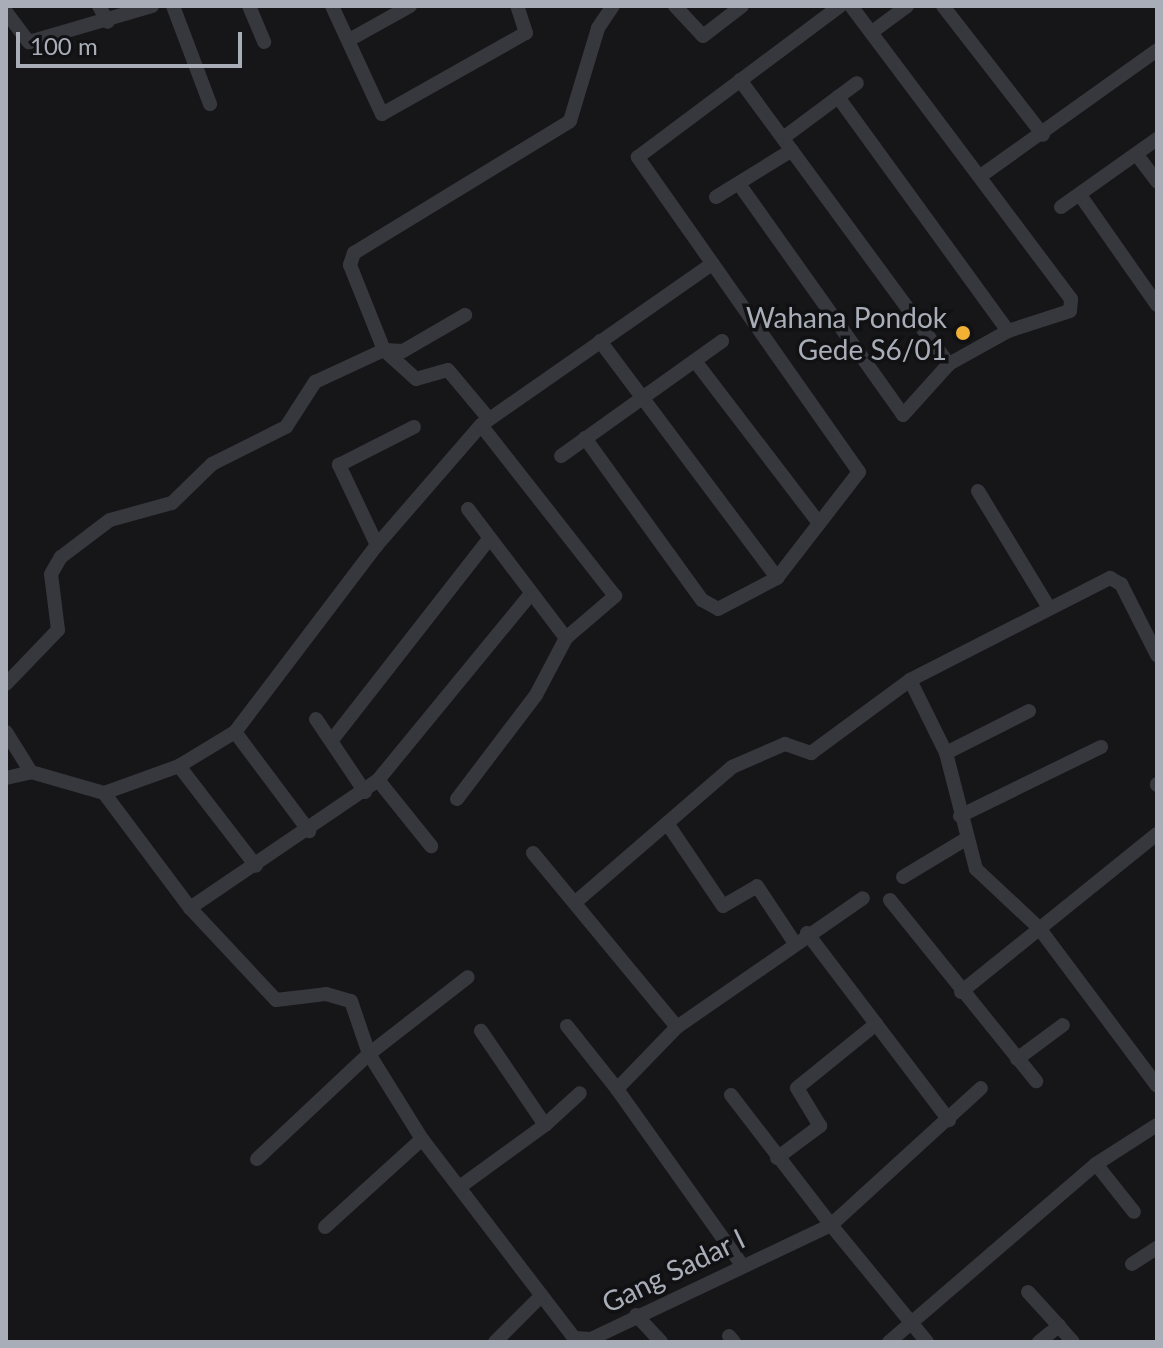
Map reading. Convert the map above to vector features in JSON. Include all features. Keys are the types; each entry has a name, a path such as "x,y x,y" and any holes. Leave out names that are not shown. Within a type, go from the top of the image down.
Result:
{"street":[{"path":"99,6 108,22"},
{"path":"6,12 29,42 108,22 152,6"},
{"path":"173,6 210,104"},
{"path":"249,6 264,42"},
{"path":"332,6 378,111 387,114 526,33 529,25 517,6"},
{"path":"349,40 410,6"},
{"path":"675,6 703,36 742,6"},
{"path":"585,438 710,607 777,578 859,472 638,157 840,6"},
{"path":"739,184 903,415 949,364 1008,331 1066,313 1071,299 982,175 851,6"},
{"path":"872,32 907,6"},
{"path":"943,6 1043,135"},
{"path":"457,799 536,695 566,638 615,592 448,370 416,379 384,350 350,265 354,253 570,121 606,8"},
{"path":"982,175 1154,59"},
{"path":"740,80 949,364"},
{"path":"716,197 739,184 857,83"},
{"path":"838,97 1008,331"},
{"path":"1061,207 1157,139"},
{"path":"1137,155 1157,182"},
{"path":"1080,195 1157,305"},
{"path":"6,778 31,772 104,793 179,766 235,732 377,545 485,422 712,264"},
{"path":"6,684 54,640 60,623 51,574 61,557 110,520 172,503 212,464 286,427 315,382 384,350 403,351 465,315"},
{"path":"600,341 777,578"},
{"path":"561,456 722,341"},
{"path":"695,361 819,523"},
{"path":"377,545 339,465 414,427"},
{"path":"978,491 1048,606"},
{"path":"468,509 488,540 566,638"},
{"path":"332,740 488,540"},
{"path":"578,900 732,767 785,744 811,753 910,680 1048,606 1115,579 1157,655"},
{"path":"104,793 190,908 365,792 530,595"},
{"path":"910,680 946,753 976,869 1039,928 1157,1086"},
{"path":"946,753 1029,711"},
{"path":"316,719 365,792"},
{"path":"6,732 31,772"},
{"path":"235,732 309,831"},
{"path":"960,816 1101,747"},
{"path":"179,766 256,866"},
{"path":"378,780 431,846"},
{"path":"667,823 723,906 758,887 876,1024 949,1120"},
{"path":"961,992 1157,834"},
{"path":"903,877 966,839"},
{"path":"533,853 578,900 677,1027"},
{"path":"617,1089 677,1027 801,938 863,898"},
{"path":"890,900 961,992 1036,1081"},
{"name":"Gang Sadar I","path":"190,908 271,994 344,996 358,1012 369,1054 422,1139 542,1295 582,1341 831,1225 981,1088"},
{"path":"257,1159 369,1054 468,977"},
{"path":"777,1158 820,1126 797,1088 876,1024"},
{"path":"1017,1059 1063,1025"},
{"path":"567,1026 617,1089 742,1265"},
{"path":"481,1031 545,1125"},
{"path":"461,1186 545,1125 580,1093"},
{"path":"731,1095 777,1158 927,1342"},
{"path":"889,1342 1096,1164 1157,1125"},
{"path":"325,1227 422,1139"},
{"path":"1096,1164 1134,1212"},
{"path":"1132,1264 1157,1248"},
{"path":"1028,1292 1073,1342"},
{"path":"495,1342 542,1295"},
{"path":"636,1315 661,1342"},
{"path":"1039,1342 1059,1326"}],"place":[{"name":"Wahana Pondok Gede S6/01","path":"963,333"}]}
